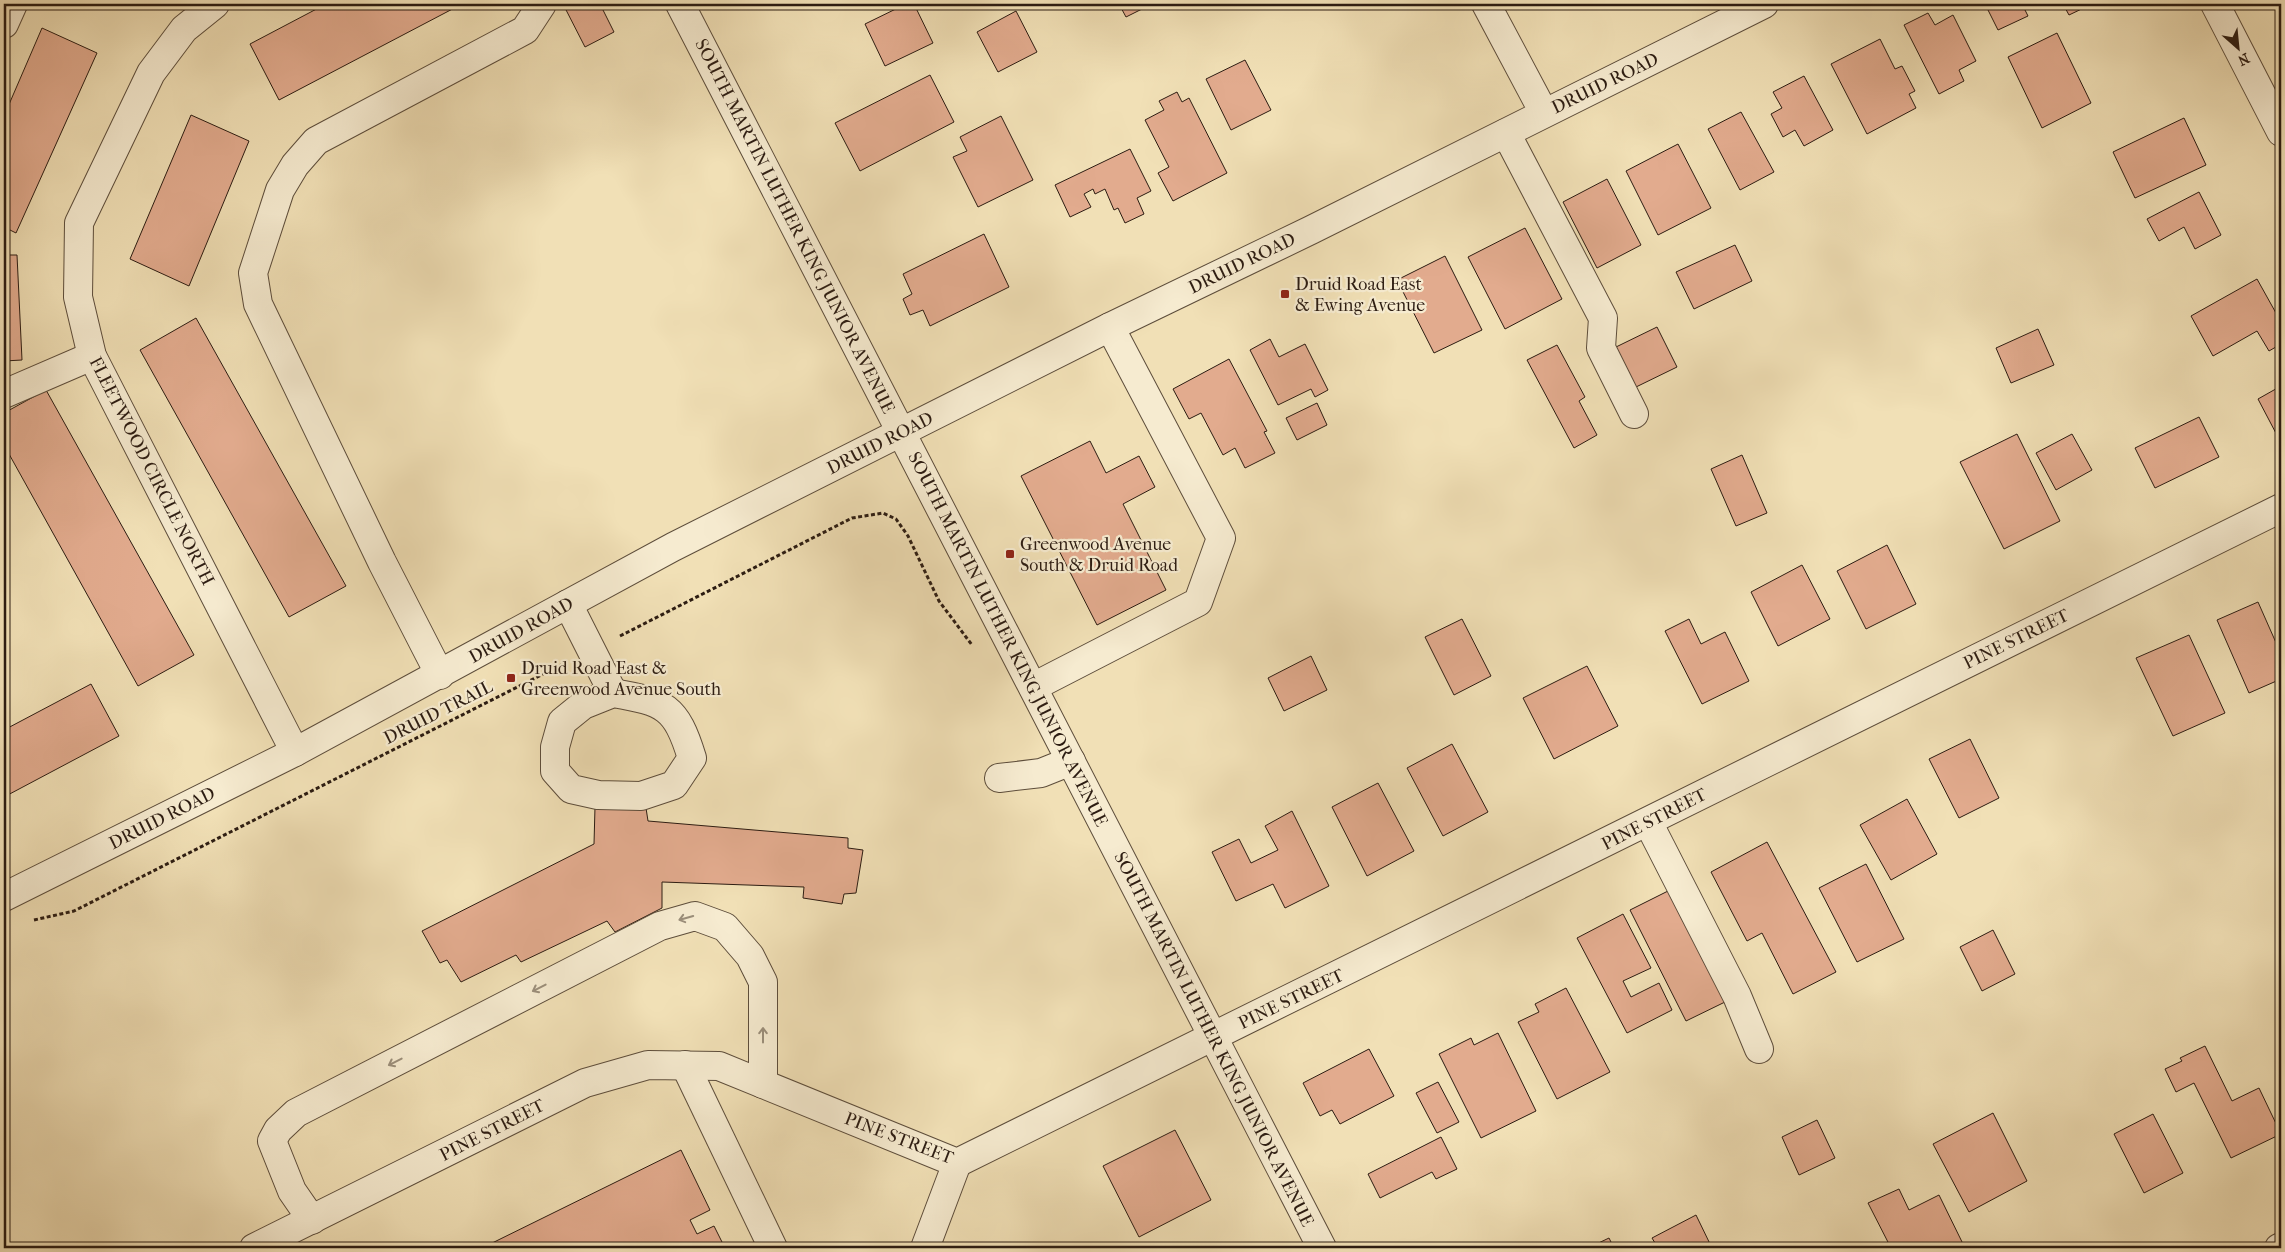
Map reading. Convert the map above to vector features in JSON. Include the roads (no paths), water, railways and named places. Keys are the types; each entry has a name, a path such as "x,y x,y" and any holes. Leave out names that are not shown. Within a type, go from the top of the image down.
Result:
{"street":[{"path":"4,24 13,4"},
{"name":"FLEETWOOD CIRCLE NORTH","path":"215,4 184,30 151,73 79,223 78,297 92,356 295,752"},
{"path":"440,674 382,562 258,304 253,273 280,190 295,165 316,141 525,30 542,4"},
{"name":"SOUTH MARTIN LUTHER KING JUNIOR AVENUE","path":"680,4 1322,1248"},
{"path":"1486,4 1544,113"},
{"name":"DRUID ROAD","path":"4,897 295,752 673,547 1110,327 1764,4"},
{"path":"2215,4 2281,132"},
{"path":"1506,133 1603,318 1601,348 1634,414"},
{"path":"1033,687 1198,602 1208,581 1221,538 1110,327"},
{"path":"4,394 92,356"},
{"name":"PINE STREET","path":"254,1248 585,1083 648,1065 719,1066 957,1163 2281,508"},
{"path":"568,604 613,692"},
{"path":"613,692 644,698 668,709 684,731 692,758 674,785 641,796 598,795 571,789 555,771 555,747 562,722 582,705 613,692"},
{"path":"999,778 1041,773 1071,761"},
{"path":"1648,822 1737,996 1759,1049"},
{"path":"312,1220 292,1191 272,1141 278,1130 296,1112 660,926 695,916 726,927 750,956 763,982 764,1084"},
{"path":"685,1065 773,1248"},
{"path":"925,1248 957,1163"}],"place":[{"name":"Druid Road East & Ewing Avenue","path":"1285,294"},
{"name":"Greenwood Avenue South & Druid Road","path":"1010,554"},
{"name":"Druid Road East & Greenwood Avenue South","path":"511,678"}]}
